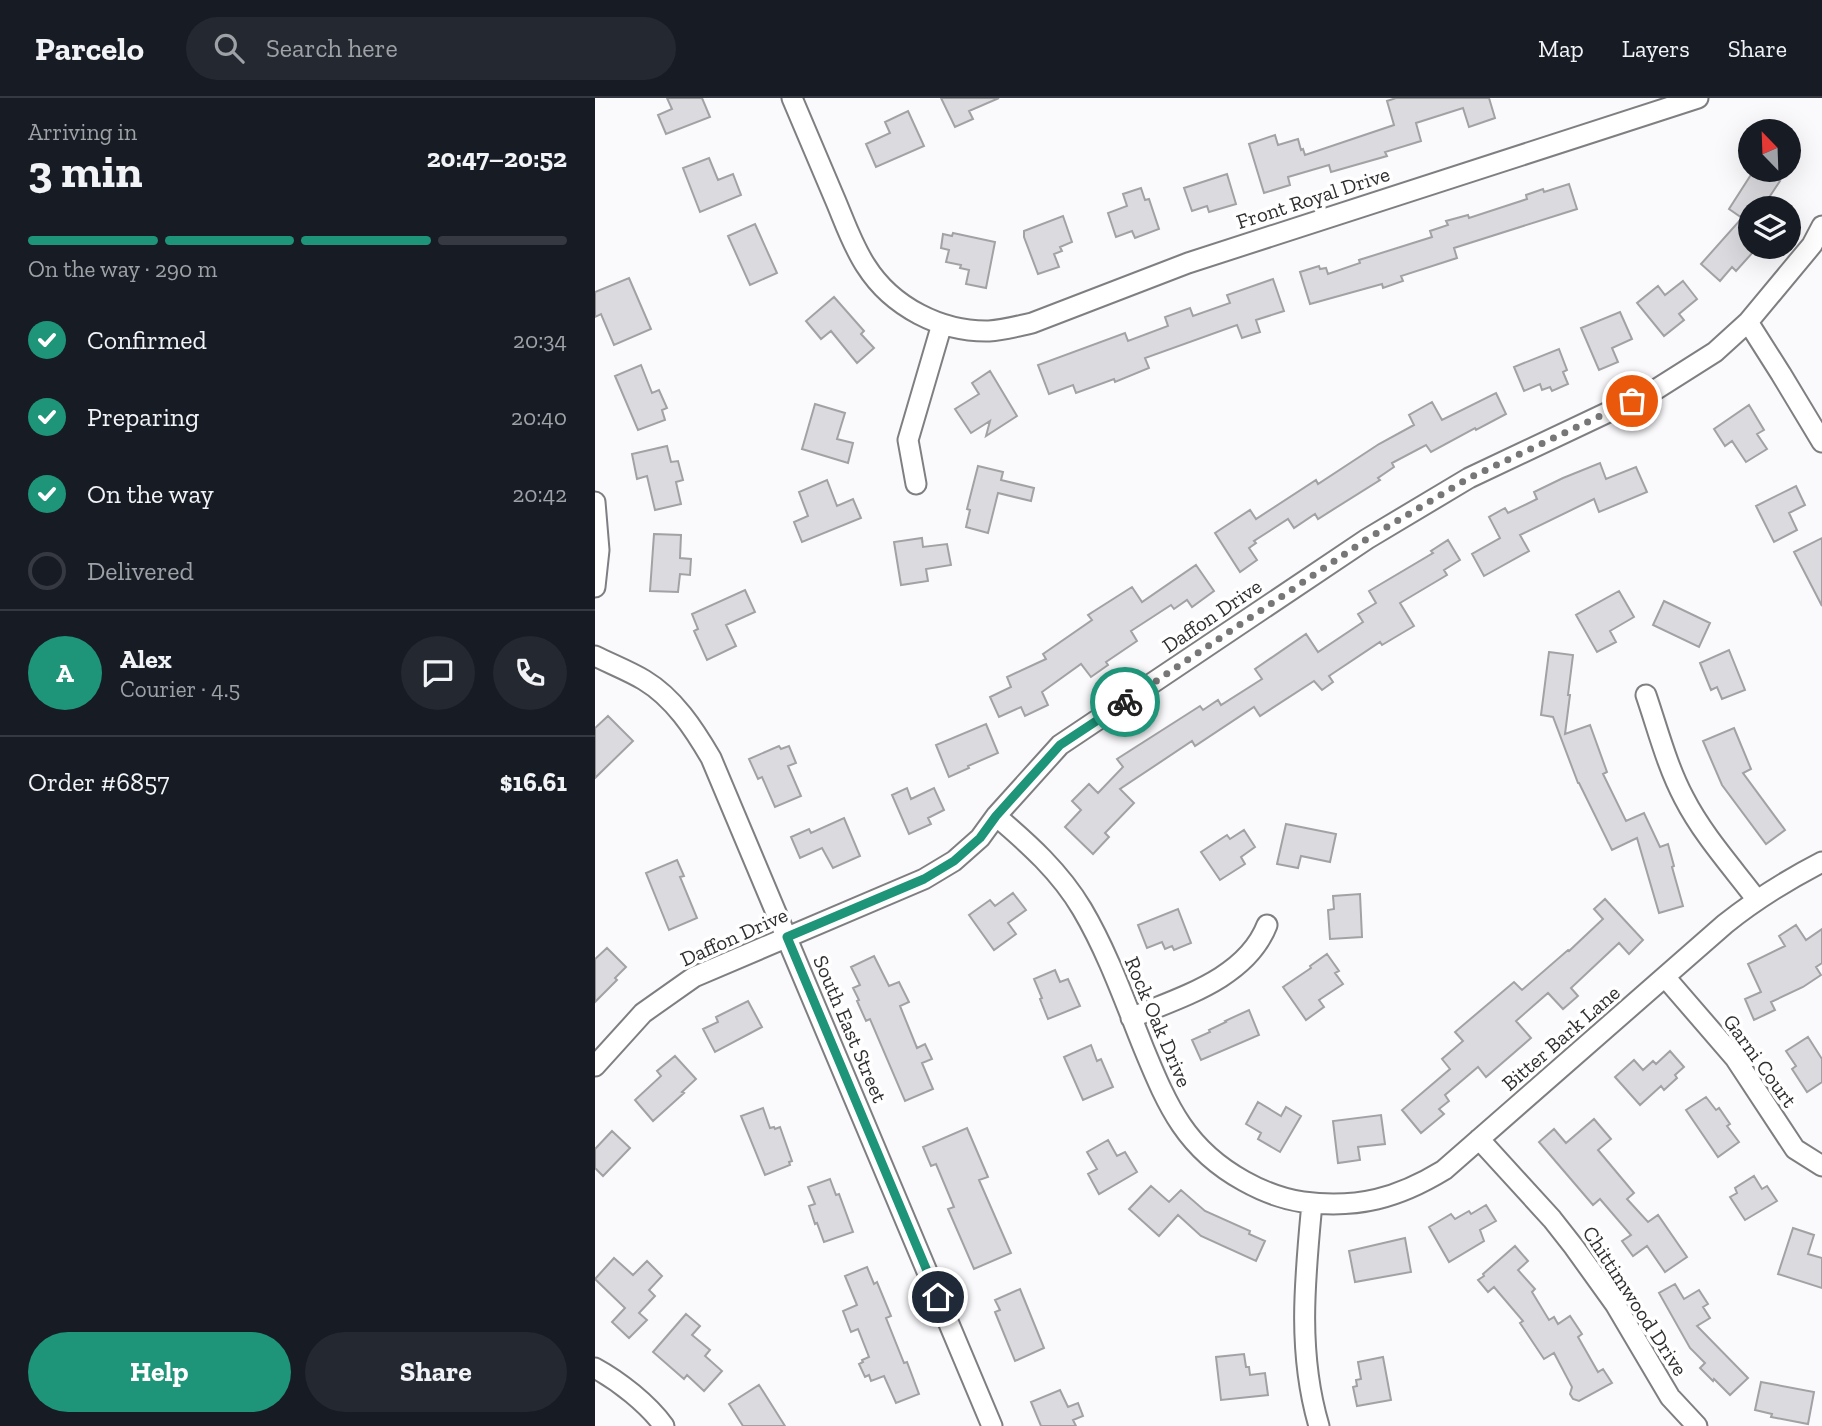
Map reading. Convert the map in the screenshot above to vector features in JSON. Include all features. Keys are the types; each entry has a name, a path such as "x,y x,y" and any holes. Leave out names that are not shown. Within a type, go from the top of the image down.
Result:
{"street":[{"name":"Front Royal Drive","path":"792,98 856,250 870,273 895,299 918,313 943,324 987,331 1032,323 1188,263 1698,98"},
{"name":"Daffon Drive","path":"595,1066 643,1013 694,977 924,879 954,861 980,838 996,816 1060,745 1367,539 1469,478 1655,390 1715,352 1748,322 1812,245 1822,226"},
{"path":"1748,322 1822,442"},
{"path":"916,484 908,440 943,324"},
{"path":"595,502 599,550 595,587"},
{"name":"South East Street","path":"595,656 646,681 672,703 694,729 711,758 992,1426"},
{"path":"1646,695 1670,767 1684,798 1701,826 1757,900"},
{"name":"Rock Oak Drive","path":"996,816 1044,859 1081,906 1098,937 1168,1105 1182,1127 1199,1147 1226,1171 1254,1187 1312,1203"},
{"name":"Bitter Bark Lane","path":"1312,1203 1364,1203 1390,1197 1444,1170 1725,924 1795,875 1822,862"},
{"path":"1131,1018 1220,979 1245,960 1262,939 1268,925"},
{"name":"Garni Court","path":"1665,977 1735,1058 1795,1149 1822,1166"},
{"name":"Chittimwood Drive","path":"1479,1139 1574,1247 1615,1304 1670,1397 1697,1426"},
{"path":"1312,1203 1304,1298 1304,1336 1307,1371 1319,1426"},
{"path":"595,1368 608,1375 655,1414 664,1426"}],"building":[{"path":"667,98 702,98 710,117 666,134 658,115 672,109"},
{"path":"941,98 999,98 969,111 973,119 955,127"},
{"path":"1396,98 1489,98 1495,118 1469,127 1463,108 1416,123 1421,141 1385,152 1387,156 1331,172 1329,165 1288,177 1290,185 1264,193 1249,144 1275,135 1278,145 1298,139 1305,155 1394,125 1387,101"},
{"path":"908,111 924,146 876,167 866,144 890,133 885,122"},
{"path":"709,158 718,180 733,174 741,195 700,212 683,168"},
{"path":"1227,174 1236,204 1209,212 1207,206 1192,211 1184,188"},
{"path":"1746,182 1779,182 1770,196 1738,196 1738,215 1729,209"},
{"path":"1569,184 1577,209 1454,248 1457,258 1401,276 1403,281 1383,288 1382,284 1310,304 1300,272 1319,266 1320,269 1326,268 1328,274 1360,263 1359,260 1432,237 1430,231 1448,225 1446,221 1468,215 1469,218 1527,199 1526,195 1543,189 1544,192"},
{"path":"1141,188 1145,200 1149,199 1159,229 1135,238 1132,231 1116,237 1108,213 1127,206 1123,194"},
{"path":"1063,216 1072,242 1060,247 1062,251 1054,254 1059,267 1038,274 1024,231"},
{"path":"1738,222 1738,259 1747,259 1736,271 1732,267 1720,281 1701,264"},
{"path":"755,224 777,273 750,285 728,236"},
{"path":"953,233 995,242 986,288 966,284 969,270 946,262 949,250 941,248 943,234 952,236"},
{"path":"629,278 651,329 614,345 601,314 595,317 595,292"},
{"path":"1273,279 1284,311 1256,320 1260,332 1242,338 1237,325 1145,358 1149,368 1115,382 1114,379 1076,393 1073,385 1049,394 1038,365 1125,333 1128,341 1168,326 1165,317 1190,308 1193,316 1230,303 1227,295"},
{"path":"1683,281 1697,299 1679,314 1684,320 1664,336 1637,303 1658,286 1665,295"},
{"path":"834,297 864,331 861,334 874,348 857,363 831,331 821,339 806,321"},
{"path":"1620,312 1632,339 1612,348 1618,362 1599,370 1581,328"},
{"path":"1559,349 1567,370 1563,372 1568,384 1552,391 1550,387 1542,390 1540,384 1524,391 1514,367"},
{"path":"641,365 652,393 659,390 667,408 662,410 665,420 638,430 615,376"},
{"path":"990,371 1017,416 986,436 990,421 971,433 955,409 979,394 972,383"},
{"path":"1496,393 1506,414 1431,452 1426,445 1392,463 1394,467 1378,478 1380,480 1318,519 1315,514 1294,528 1288,519 1254,541 1256,543 1249,548 1257,560 1240,572 1215,533 1250,510 1256,519 1316,480 1318,484 1379,444 1414,425 1409,415 1432,402 1442,420"},
{"path":"815,404 845,413 837,439 853,443 848,463 802,449"},
{"path":"1749,405 1764,430 1757,434 1767,449 1746,462 1732,441 1725,446 1714,429"},
{"path":"667,446 671,462 678,461 683,480 676,482 681,504 655,510 647,476 637,479 632,454"},
{"path":"1600,463 1606,479 1636,467 1647,492 1599,512 1594,499 1520,535 1529,551 1484,576 1472,554 1500,538 1489,517 1505,508 1508,513 1537,499 1534,492"},
{"path":"978,466 1003,472 1001,480 1034,488 1031,501 998,493 988,533 966,527 970,510 967,509"},
{"path":"827,480 837,506 853,499 861,518 802,542 794,522 808,516 799,492"},
{"path":"1796,486 1805,505 1789,513 1797,530 1774,542 1756,506"},
{"path":"654,534 681,535 680,558 691,559 690,575 680,574 678,592 650,591"},
{"path":"922,538 923,547 947,544 951,565 926,569 928,581 901,585 894,542"},
{"path":"1822,538 1822,606 1794,552"},
{"path":"1448,540 1460,560 1444,570 1447,575 1400,603 1414,626 1382,645 1380,642 1329,676 1333,682 1322,690 1314,681 1260,716 1254,707 1195,746 1192,741 1120,789 1134,803 1105,833 1109,837 1093,854 1065,827 1081,810 1072,801 1089,784 1098,793 1123,767 1117,759 1200,706 1203,710 1218,700 1221,705 1262,679 1255,669 1306,634 1318,652 1363,622 1358,614 1376,603 1369,591 1433,553 1431,551"},
{"path":"1196,565 1214,591 1192,607 1187,600 1174,609 1171,605 1131,631 1137,641 1106,662 1108,665 1091,677 1081,664 1042,692 1048,705 1025,716 1021,707 999,717 990,697 1011,687 1007,677 1046,659 1043,654 1092,620 1088,615 1132,587 1142,602"},
{"path":"745,590 755,612 726,625 736,646 707,660 694,631 698,629 692,614"},
{"path":"1619,591 1634,617 1610,631 1616,642 1597,652 1576,615"},
{"path":"1664,601 1710,623 1699,647 1653,625"},
{"path":"1729,650 1745,690 1722,699 1717,687 1711,690 1700,663"},
{"path":"1549,652 1573,655 1565,734 1590,725 1607,772 1603,774 1626,821 1644,813 1660,847 1668,844 1683,906 1659,913 1637,838 1612,850 1578,783 1553,717 1541,715"},
{"path":"608,716 633,741 595,778 595,728"},
{"path":"986,724 998,753 949,777 936,745"},
{"path":"1734,728 1751,769 1743,773 1785,830 1766,844 1722,785 1703,741"},
{"path":"779,746 781,749 789,746 796,763 788,766 801,796 775,807 762,777 758,779 749,759"},
{"path":"907,788 911,799 934,788 944,810 928,818 931,824 909,834 892,795"},
{"path":"844,818 860,856 833,868 822,848 800,858 791,837 809,829 811,833"},
{"path":"1286,824 1336,834 1330,862 1301,856 1298,868 1277,864"},
{"path":"1244,830 1255,847 1241,857 1245,864 1220,880 1201,852 1227,835 1230,839"},
{"path":"677,860 684,876 680,877 697,918 669,930 646,873"},
{"path":"1013,893 1026,910 1008,923 1016,934 994,950 969,915 990,900 995,906"},
{"path":"1360,894 1362,937 1330,939 1328,910 1334,909 1333,896"},
{"path":"1605,899 1643,940 1629,954 1619,943 1571,988 1578,996 1563,1009 1548,993 1516,1021 1531,1038 1486,1077 1478,1067 1445,1095 1449,1101 1439,1109 1444,1114 1421,1133 1402,1110 1450,1069 1442,1059 1463,1041 1455,1032 1514,982 1522,990 1569,951 1603,919 1594,909"},
{"path":"1178,909 1191,943 1174,950 1172,946 1165,949 1162,942 1147,948 1138,925"},
{"path":"1796,925 1806,940 1822,929 1822,963 1816,967 1821,975 1771,1002 1775,1010 1754,1020 1745,999 1761,992 1748,964 1785,946 1779,936"},
{"path":"607,948 626,967 595,1002 595,959"},
{"path":"1327,954 1339,971 1335,973 1343,984 1319,1000 1324,1007 1306,1020 1283,987"},
{"path":"874,956 889,986 899,982 909,1002 900,1006 917,1048 925,1044 932,1059 922,1063 933,1089 905,1101 870,1019 866,1021 853,988 860,985 851,967"},
{"path":"1055,970 1060,982 1068,979 1080,1006 1048,1019 1034,979"},
{"path":"748,1001 762,1027 715,1052 703,1029 718,1022 716,1017"},
{"path":"1249,1010 1259,1035 1201,1060 1192,1040"},
{"path":"1808,1037 1822,1059 1822,1082 1807,1092 1792,1069 1796,1066 1786,1051"},
{"path":"1091,1045 1097,1061 1101,1059 1113,1087 1083,1100 1064,1057"},
{"path":"1670,1051 1684,1067 1664,1090 1661,1086 1640,1105 1615,1077 1634,1060 1643,1070 1653,1061 1656,1064"},
{"path":"675,1056 696,1079 653,1121 635,1100 661,1076 657,1071"},
{"path":"1706,1097 1716,1110 1719,1108 1730,1124 1727,1126 1739,1142 1718,1157 1686,1110"},
{"path":"1258,1102 1281,1116 1286,1107 1301,1116 1280,1152 1258,1139 1261,1133 1246,1124"},
{"path":"763,1108 770,1128 780,1127 792,1161 789,1162 790,1165 765,1175 741,1116"},
{"path":"1381,1115 1385,1144 1358,1147 1360,1160 1338,1163 1333,1121"},
{"path":"1594,1119 1611,1139 1598,1150 1634,1193 1627,1199 1648,1222 1658,1215 1687,1257 1665,1272 1647,1246 1633,1256 1622,1241 1631,1235 1600,1199 1593,1205 1539,1142 1554,1129 1566,1143"},
{"path":"967,1128 988,1177 979,1180 1011,1253 974,1269 948,1209 954,1207 936,1164 931,1166 923,1147"},
{"path":"612,1131 630,1148 603,1176 595,1168 595,1149"},
{"path":"1108,1140 1117,1156 1125,1152 1137,1172 1099,1194 1088,1174 1097,1169 1087,1152"},
{"path":"1754,1176 1762,1189 1767,1186 1777,1201 1745,1220 1730,1197 1737,1193 1735,1188"},
{"path":"830,1179 836,1195 839,1194 853,1232 824,1242 809,1206 815,1204 808,1187"},
{"path":"1151,1186 1169,1202 1181,1190 1205,1211 1250,1231 1249,1234 1265,1241 1256,1261 1201,1236 1178,1215 1159,1236 1129,1209"},
{"path":"1486,1205 1496,1221 1480,1230 1484,1241 1449,1262 1429,1227 1451,1214 1455,1219"},
{"path":"1793,1228 1814,1235 1808,1254 1822,1258 1822,1288 1778,1274"},
{"path":"1405,1238 1411,1272 1355,1282 1349,1251"},
{"path":"1515,1246 1528,1261 1518,1270 1535,1289 1532,1292 1549,1320 1554,1317 1558,1324 1570,1316 1582,1334 1578,1337 1598,1372 1603,1369 1612,1383 1579,1401 1573,1399 1570,1394 1572,1387 1554,1353 1544,1359 1520,1323 1523,1321 1494,1287 1488,1292 1478,1280"},
{"path":"614,1258 633,1275 647,1261 662,1276 649,1290 655,1296 639,1313 647,1320 629,1338 612,1322 625,1308 595,1279"},
{"path":"867,1267 874,1284 877,1282 891,1316 886,1318 919,1394 896,1403 884,1376 871,1381 869,1375 865,1377 859,1364 869,1357 858,1329 851,1332 843,1311 857,1305 845,1276"},
{"path":"1675,1284 1684,1299 1699,1290 1708,1304 1703,1307 1710,1318 1697,1326 1748,1378 1730,1395 1700,1368 1705,1363 1690,1348 1659,1293"},
{"path":"1020,1289 1044,1348 1015,1361 995,1312 1000,1310 995,1300"},
{"path":"686,1314 700,1326 692,1335 710,1350 705,1356 722,1371 704,1391 687,1375 684,1379 653,1352"},
{"path":"1244,1354 1250,1375 1265,1373 1268,1395 1221,1400 1216,1357"},
{"path":"1383,1357 1391,1400 1357,1406 1353,1387 1357,1386 1356,1380 1361,1379 1358,1362"},
{"path":"1761,1382 1814,1392 1808,1424 1771,1417 1772,1414 1755,1410"},
{"path":"759,1385 785,1426 743,1426 729,1404"},
{"path":"1060,1390 1068,1407 1078,1403 1083,1416 1073,1420 1076,1426 1041,1426 1031,1402"}],"way so far":[{"path":"1125,702 1367,539 1469,478 1632,401"}],"route":[{"path":"938,1297 787,937 924,879 954,861 980,838 996,816 1060,745 1125,702"}]}
